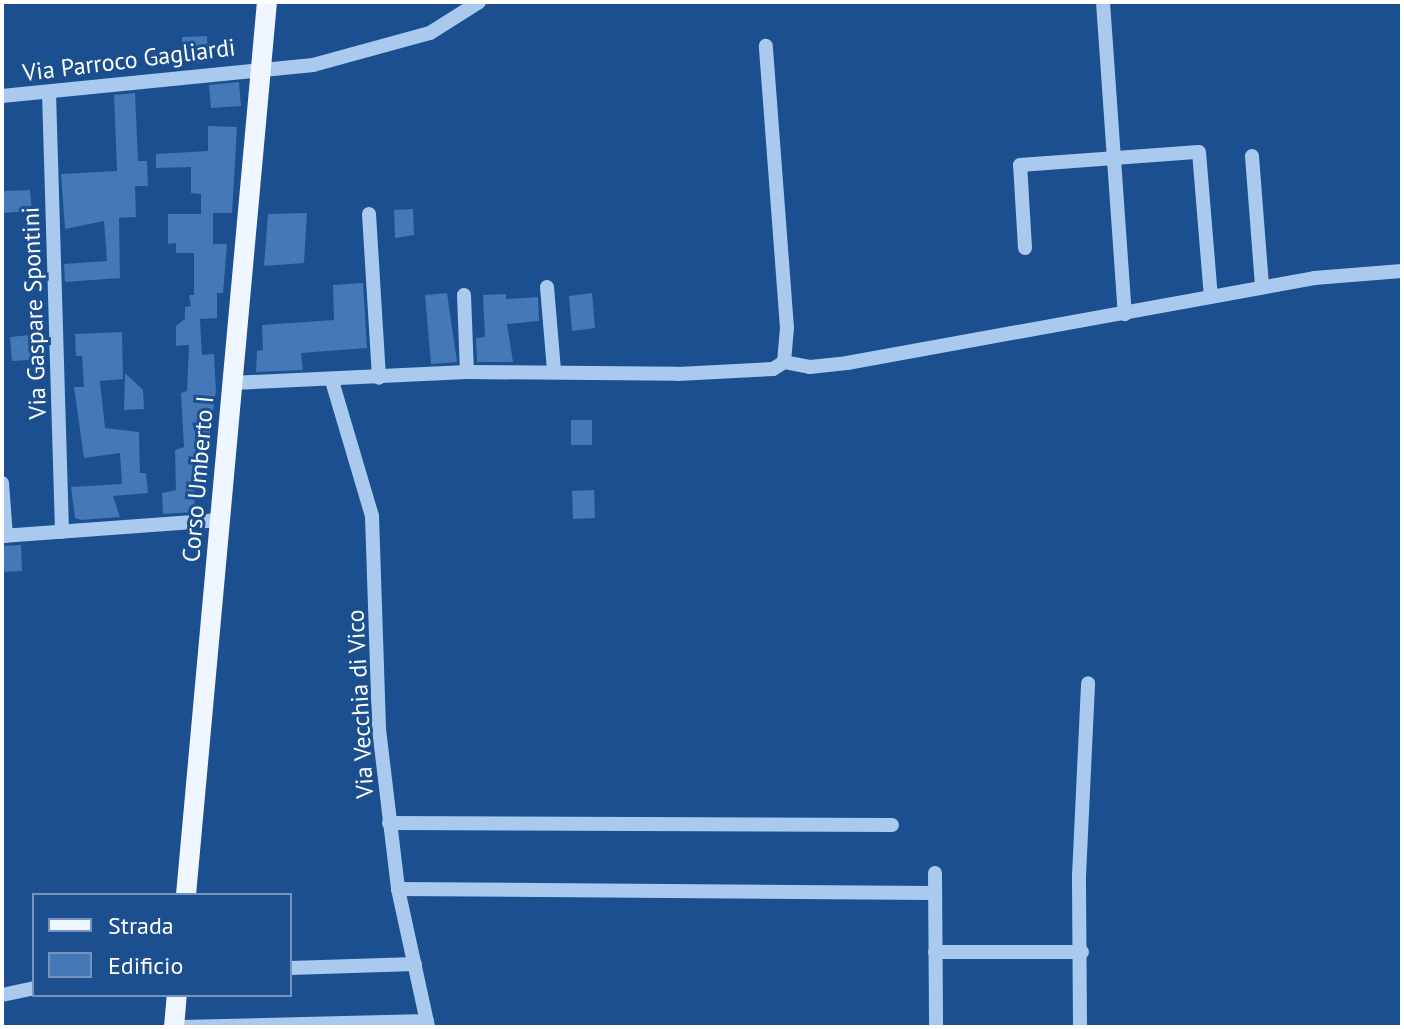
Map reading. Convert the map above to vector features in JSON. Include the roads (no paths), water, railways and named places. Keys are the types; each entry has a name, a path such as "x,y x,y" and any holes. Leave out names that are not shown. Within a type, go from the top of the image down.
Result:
{"main road":[{"name":"Corso Umberto I","path":"186,893 267,2"},
{"path":"177,997 177,1027"}],"street":[{"name":"Via Parroco Gagliardi","path":"2,96 262,67 313,65 368,53 430,33 479,2"},
{"path":"1103,2 1125,314"},
{"path":"766,46 787,328 784,362"},
{"name":"Via Gaspare Spontini","path":"49,93 62,532"},
{"path":"1025,248 1020,165 1199,152 1211,297"},
{"path":"1252,156 1262,287"},
{"path":"369,214 379,378"},
{"path":"232,383 332,381 467,372 678,374 773,369 784,362 810,367 1125,314 1262,287 1402,271"},
{"path":"547,287 554,371"},
{"path":"464,295 467,372"},
{"name":"Via Vecchia di Vico","path":"332,381 372,516 379,729 389,823 398,889 427,1024"},
{"path":"2,483 4,536 220,520"},
{"path":"1080,1027 1082,952 1079,876 1088,683"},
{"path":"389,823 892,825"},
{"path":"935,873 936,1027"},
{"path":"398,889 933,893"},
{"path":"935,952 1082,952"},
{"path":"292,968 415,964"},
{"path":"2,995 32,988"},
{"path":"177,1027 427,1024"}]}
